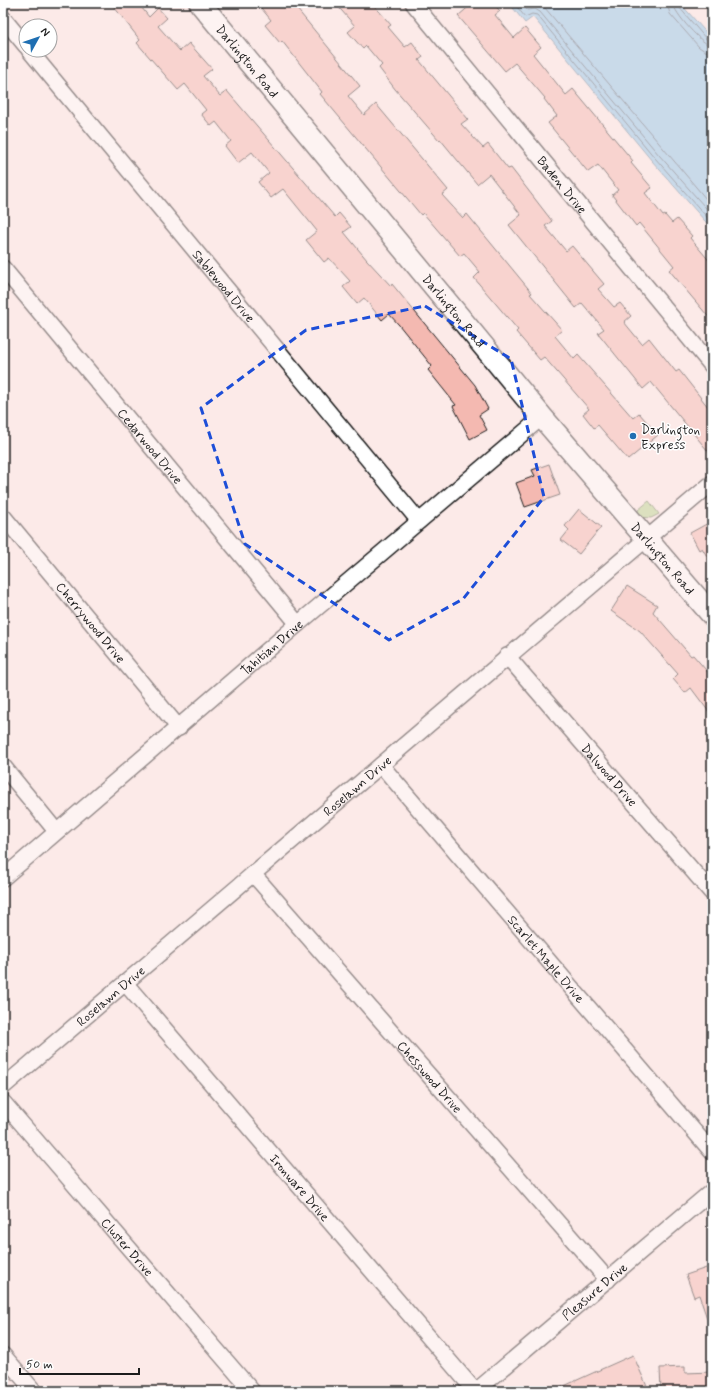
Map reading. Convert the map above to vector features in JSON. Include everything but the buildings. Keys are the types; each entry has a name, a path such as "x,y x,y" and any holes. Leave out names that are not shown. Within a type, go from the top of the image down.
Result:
{"street":[{"name":"Darlington Road","path":"200,3 542,417 646,540 712,614"},
{"name":"Baden Drive","path":"413,3 712,366"},
{"path":"3,18 18,36"},
{"name":"Sablewood Drive","path":"37,58 419,521"},
{"name":"Cedarwood Drive","path":"3,268 298,624"},
{"name":"Tahitian Drive","path":"3,878 298,624 542,417"},
{"name":"Roselawn Drive","path":"3,1087 712,483"},
{"name":"Cherrywood Drive","path":"3,516 179,728"},
{"name":"Dalwood Drive","path":"508,656 712,893"},
{"name":"Scarlet Maple Drive","path":"381,765 712,1152"},
{"path":"3,766 56,831"},
{"name":"Chesswood Drive","path":"253,874 608,1280"},
{"name":"Ironware Drive","path":"125,983 476,1391"},
{"name":"Cluster Drive","path":"3,1102 252,1391"},
{"name":"Pleasure Drive","path":"476,1391 712,1191"},
{"path":"3,1355 34,1391"}],"highlighted area":[{"path":"425,306 511,359 544,497 463,599 389,640 245,544 201,408 306,330"}],"green space":[{"path":"649,501 659,514 651,518 639,517 638,510"}],"water":[{"path":"509,3 680,3 712,39 712,229 652,161 533,17 525,23"}],"place":[{"name":"Darlington Express","path":"633,436"}]}
